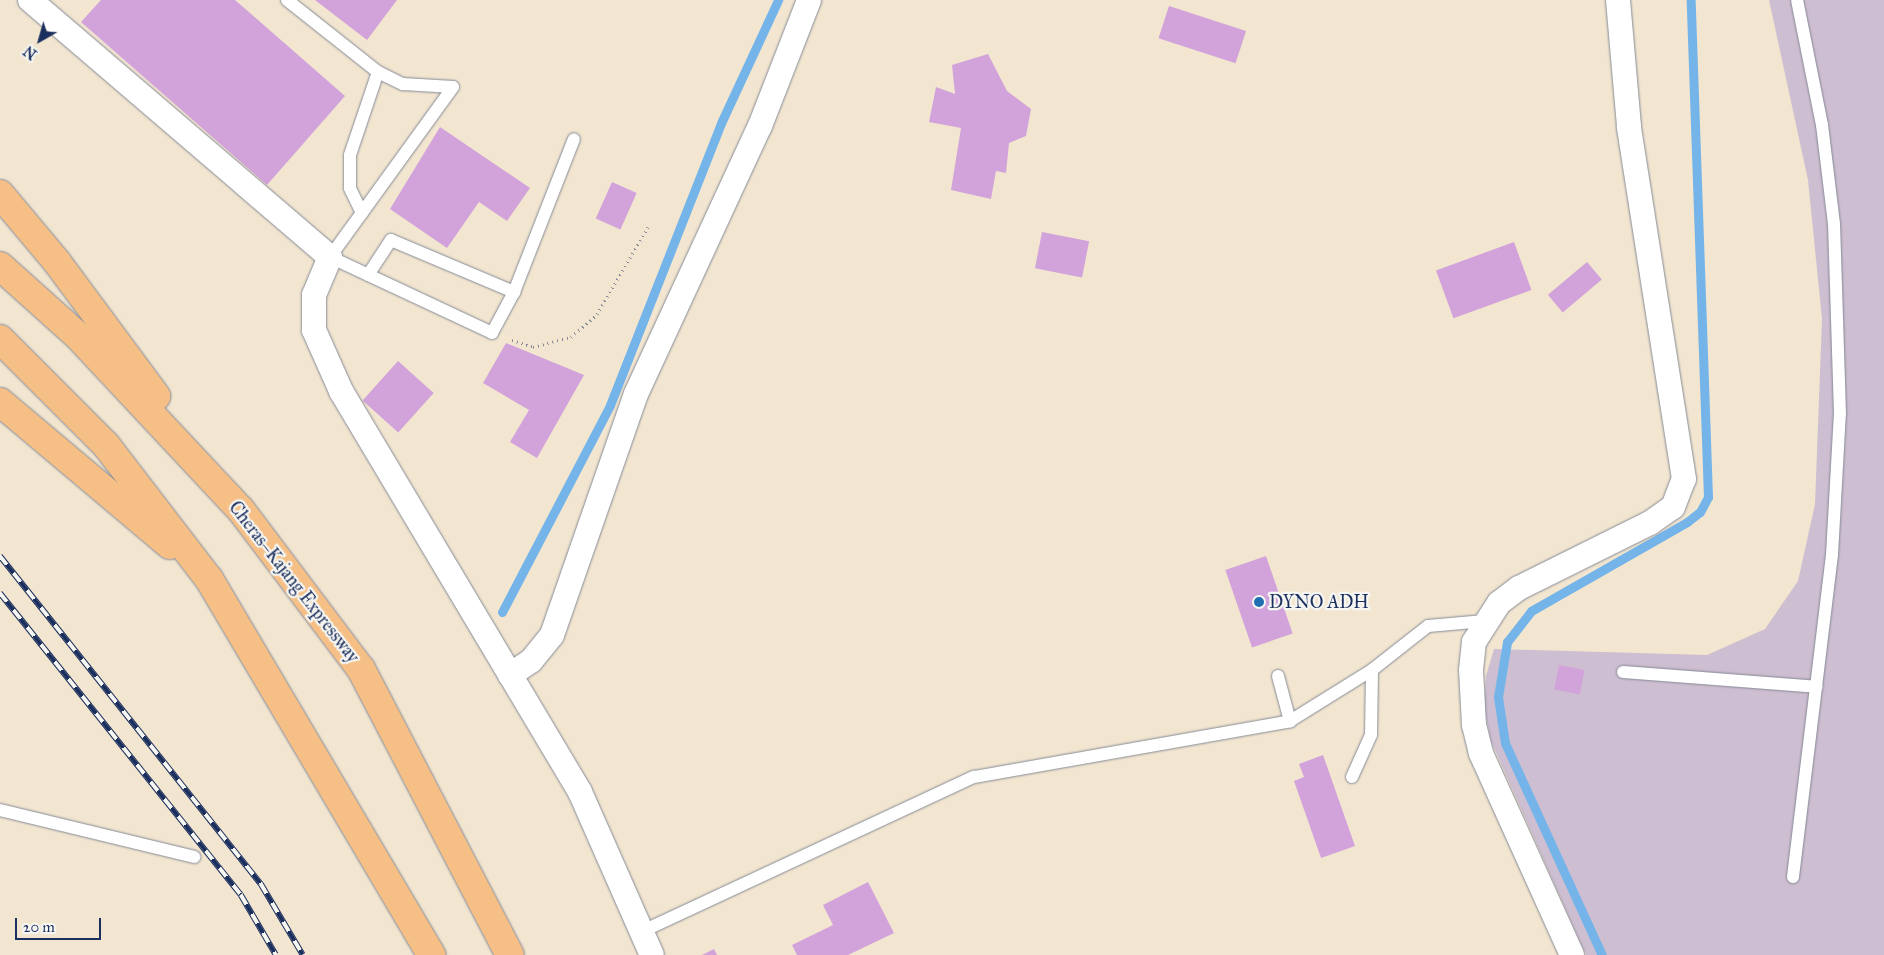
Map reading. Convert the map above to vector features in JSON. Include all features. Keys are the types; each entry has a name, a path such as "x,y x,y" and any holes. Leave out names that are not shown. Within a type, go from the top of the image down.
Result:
{"highway":[{"path":"0,194 57,262 241,510"},
{"name":"Cheras–Kajang Expressway","path":"0,266 77,335 241,510 361,669 510,955"},
{"path":"0,339 106,445 209,579 431,955"},
{"path":"0,402 209,579"}],"street":[{"path":"30,0 330,257 314,296 314,330 341,391 580,792 652,955"},
{"path":"510,675 532,661 552,635 636,394 760,126 810,0"},
{"path":"1572,955 1478,744 1471,670 1474,642 1484,621 1518,588 1664,514 1680,495 1684,479 1629,126 1618,0"}],"lane":[{"path":"287,0 378,72 403,84 453,87 330,257 492,333 514,292 574,139"},
{"path":"1793,877 1832,555 1840,414 1839,331 1822,125 1797,0"},
{"path":"362,213 350,188 350,155 378,72"},
{"path":"368,275 391,240 514,292"},
{"path":"643,931 974,777 1290,721 1372,670 1428,626 1484,621"},
{"path":"1352,777 1371,735 1372,670"},
{"path":"1623,672 1816,687"},
{"path":"1278,676 1290,721"},
{"path":"0,810 194,857"}],"path":[{"path":"492,333 533,348 570,337 597,314 648,228"}],"shaded area":[{"path":"1769,0 1884,0 1884,955 1586,955 1491,741 1484,708 1486,676 1494,649 1707,655 1765,629 1798,581 1815,504 1822,319 1808,180"}],"building":[{"path":"101,0 235,0 345,96 267,185 81,22"},
{"path":"315,0 397,0 367,40"},
{"path":"1169,6 1246,31 1236,63 1158,38"},
{"path":"988,54 1007,91 1031,109 1026,136 1009,143 1006,173 996,171 991,199 951,190 961,128 929,122 936,87 955,94 952,65"},
{"path":"440,127 530,188 507,221 479,202 447,248 390,209"},
{"path":"612,182 637,193 620,230 596,219"},
{"path":"1042,232 1089,241 1082,277 1035,268"},
{"path":"1514,242 1531,290 1453,318 1436,270"},
{"path":"1587,262 1602,280 1563,312 1548,295"},
{"path":"506,343 584,375 537,458 510,442 529,410 483,383"},
{"path":"398,361 434,393 398,433 363,400"},
{"name":"DYNO ADH","path":"1266,556 1293,634 1252,648 1225,570"},
{"path":"1559,665 1585,670 1580,695 1554,690"},
{"path":"1323,755 1355,846 1321,858 1294,781 1304,777 1299,764"},
{"path":"868,882 894,933 848,955 797,955 792,945 833,925 823,905"},
{"path":"714,949 717,955 702,955"}],"waterway":[{"path":"502,612 610,405 721,123 778,0"},
{"path":"1602,955 1505,743 1498,697 1507,642 1531,611 1687,522 1700,512 1708,497 1691,0"}],"railway":[{"path":"0,556 261,884 303,955"},
{"path":"0,593 241,895 276,955"}],"place":[{"name":"DYNO ADH","path":"1259,602"}]}
